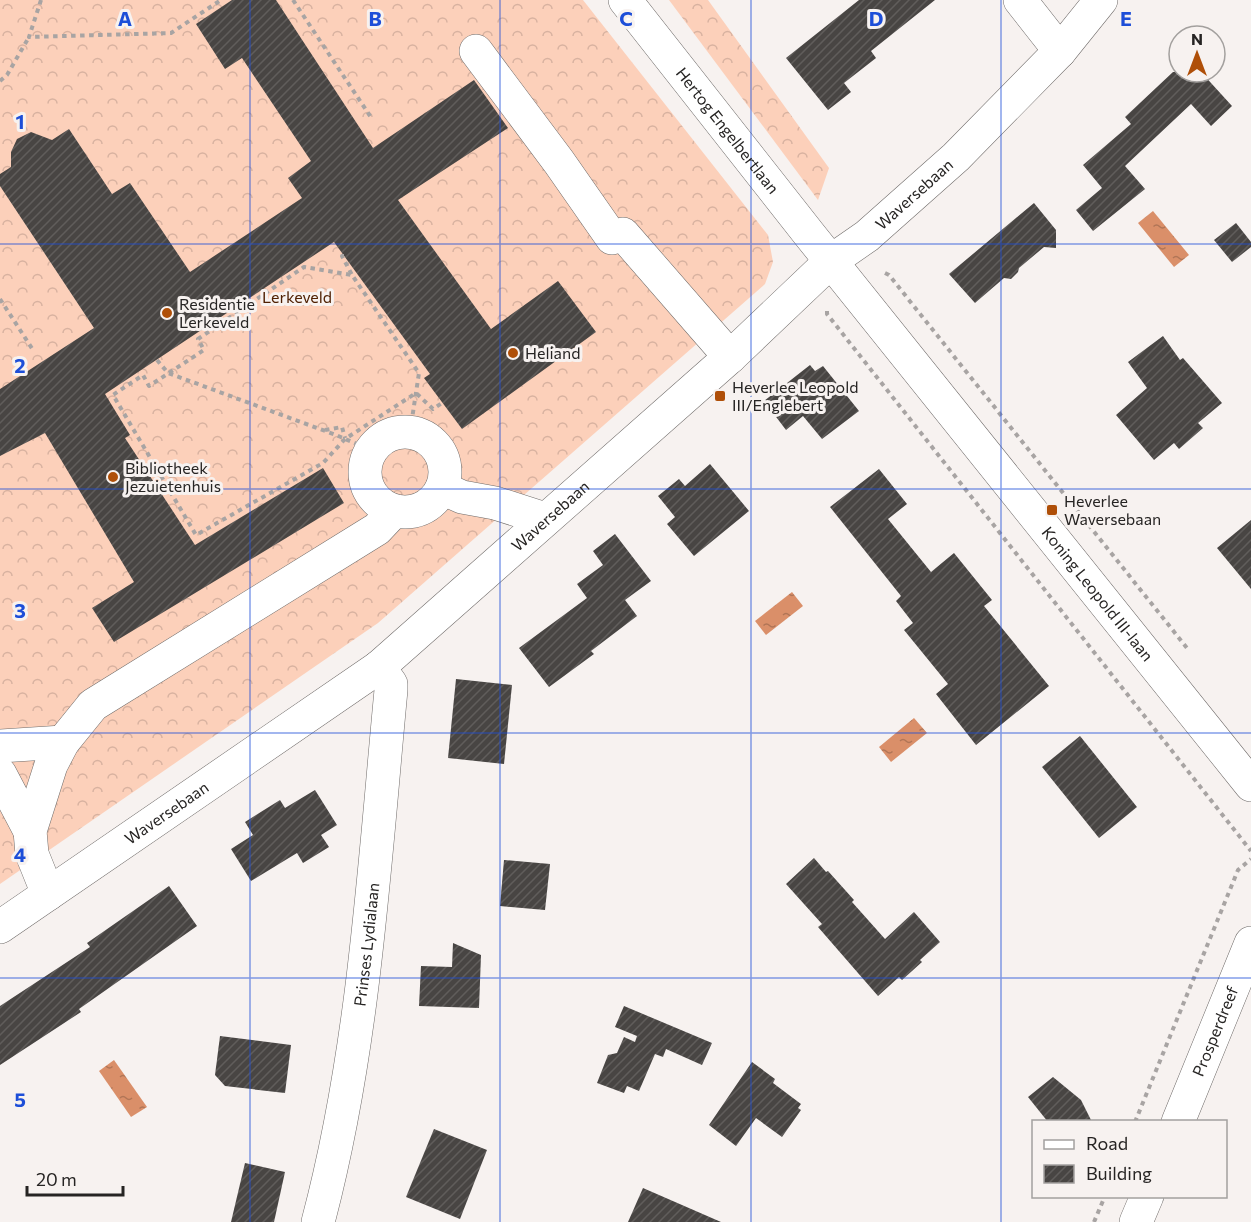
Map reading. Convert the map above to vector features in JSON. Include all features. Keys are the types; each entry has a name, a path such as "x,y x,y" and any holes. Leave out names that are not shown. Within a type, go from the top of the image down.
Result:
{"street":[{"name":"Hertog Engelbertlaan","path":"625,0 831,261"},
{"path":"1020,0 1060,51"},
{"name":"Waversebaan","path":"0,927 379,667 729,357 831,261 867,236 956,158 1060,51 1101,0"},
{"path":"476,51 559,162 612,238 623,234 729,357"},
{"name":"Koning Leopold III-laan","path":"831,261 1251,785"},
{"path":"398,432 410,432 427,438 440,452 445,476 442,488 427,505 405,512 394,511 381,505 371,495 365,482 358,445 376,443 398,432"},
{"path":"442,488 462,497 495,503 545,519"},
{"path":"48,894 32,854 30,831 51,765 63,742 93,705 377,529 394,511"},
{"name":"Prinses Lydialaan","path":"318,1222 332,1164 353,1051 362,979 392,690 391,684 379,667"},
{"path":"0,746 63,742"},
{"path":"0,774 30,831"},
{"name":"Prosperdreef","path":"1179,1120 1251,943"},
{"path":"1136,1222 1147,1198"}],"path":[{"path":"0,81 7,75 29,37 41,0"},
{"path":"29,37 171,33 221,0"},
{"path":"292,0 372,119"},
{"path":"344,256 342,256 352,275 419,373 410,432"},
{"path":"352,275 304,267 198,339 204,350 149,386 142,375 113,395 196,535 358,445 416,393"},
{"path":"889,275 1192,654"},
{"path":"0,299 33,350"},
{"path":"827,310 827,314 1251,851"},
{"path":"157,360 168,373 358,445"},
{"path":"416,393 433,409 442,403"},
{"path":"324,431 342,427 358,445"},
{"path":"1136,1120 1238,870 1251,859"},
{"path":"1094,1222 1104,1198"}],"green space":[{"name":"Lerkeveld","path":"0,0 583,0 768,235 773,262 765,284 378,623 0,884"},
{"path":"669,0 708,0 829,168 818,200"}],"water":[{"path":"1153,211 1189,255 1174,267 1138,223"},
{"path":"792,592 803,606 766,635 755,621"},
{"path":"914,718 927,733 891,762 879,747"},
{"path":"114,1060 147,1107 131,1117 99,1071"}],"building":[{"name":"Residentie Lerkeveld","path":"232,0 276,0 373,148 474,80 508,128 398,200 491,329 558,281 596,332 462,429 424,378 430,374 334,242 105,394 130,435 125,438 195,545 323,468 344,503 114,642 92,608 134,582 45,433 0,456 0,389 94,328 0,186 0,174 11,167 11,152 17,139 31,132 52,140 69,129 112,194 130,183 190,272 302,198 288,178 311,161 242,58 225,69 196,24"},
{"path":"859,0 935,0 871,51 876,58 844,83 851,92 828,110 786,58"},
{"path":"1167,78 1167,84 1212,84 1232,106 1211,126 1191,104 1125,166 1145,189 1093,231 1076,210 1102,188 1083,165 1131,124 1125,117"},
{"path":"1034,203 1056,230 1056,248 1044,247 1019,268 1011,279 1004,278 975,303 949,274"},
{"path":"1236,223 1251,242 1251,247 1232,262 1214,240"},
{"path":"1163,336 1180,360 1183,358 1222,403 1198,423 1203,428 1179,449 1174,443 1154,460 1116,415 1147,388 1128,362"},
{"path":"810,365 815,371 823,366 859,411 822,439 803,416 786,430 764,401"},
{"path":"710,464 749,511 694,556 667,524 675,517 658,496 679,479 685,486"},
{"path":"879,469 907,504 888,519 931,572 954,553 992,600 984,606 1049,686 976,745 936,694 948,684 904,630 913,623 896,601 901,596 830,507"},
{"path":"1251,520 1251,589 1217,548"},
{"path":"615,534 651,581 625,600 637,616 591,651 594,654 549,687 519,648 587,598 577,584 603,565 593,551"},
{"path":"456,679 512,685 504,764 448,758"},
{"path":"1080,736 1137,807 1099,838 1042,767"},
{"path":"315,790 337,825 321,835 329,847 303,863 297,853 251,881 231,849 253,835 245,822 280,800 285,808"},
{"path":"814,858 854,900 852,902 885,939 914,912 940,942 902,980 899,977 878,996 818,927 822,924 786,884"},
{"path":"504,860 550,864 545,910 500,906"},
{"path":"169,886 197,926 79,1009 81,1012 0,1065 0,1006 90,947 87,943"},
{"path":"453,943 481,955 479,1008 419,1006 421,966 452,967"},
{"path":"624,1006 712,1043 702,1065 666,1049 663,1057 655,1054 639,1091 627,1086 624,1093 597,1083 608,1055 617,1053 624,1037 635,1042 637,1036 615,1027"},
{"path":"220,1036 291,1045 285,1093 225,1086 215,1075"},
{"path":"752,1062 775,1079 773,1083 801,1104 798,1108 801,1110 782,1137 756,1118 736,1146 709,1125"},
{"path":"1053,1077 1081,1100 1091,1120 1046,1120 1028,1097"},
{"path":"434,1129 487,1150 460,1219 406,1197"},
{"path":"245,1163 285,1172 274,1222 231,1222"},
{"path":"643,1188 721,1222 628,1222"}],"place":[{"name":"Residentie Lerkeveld","path":"167,313"},
{"name":"Heliand","path":"513,353"},
{"name":"Heverlee Leopold III/Englebert","path":"720,396"},
{"name":"Bibliotheek Jezuietenhuis","path":"113,477"},
{"name":"Heverlee Waversebaan","path":"1052,510"}]}
